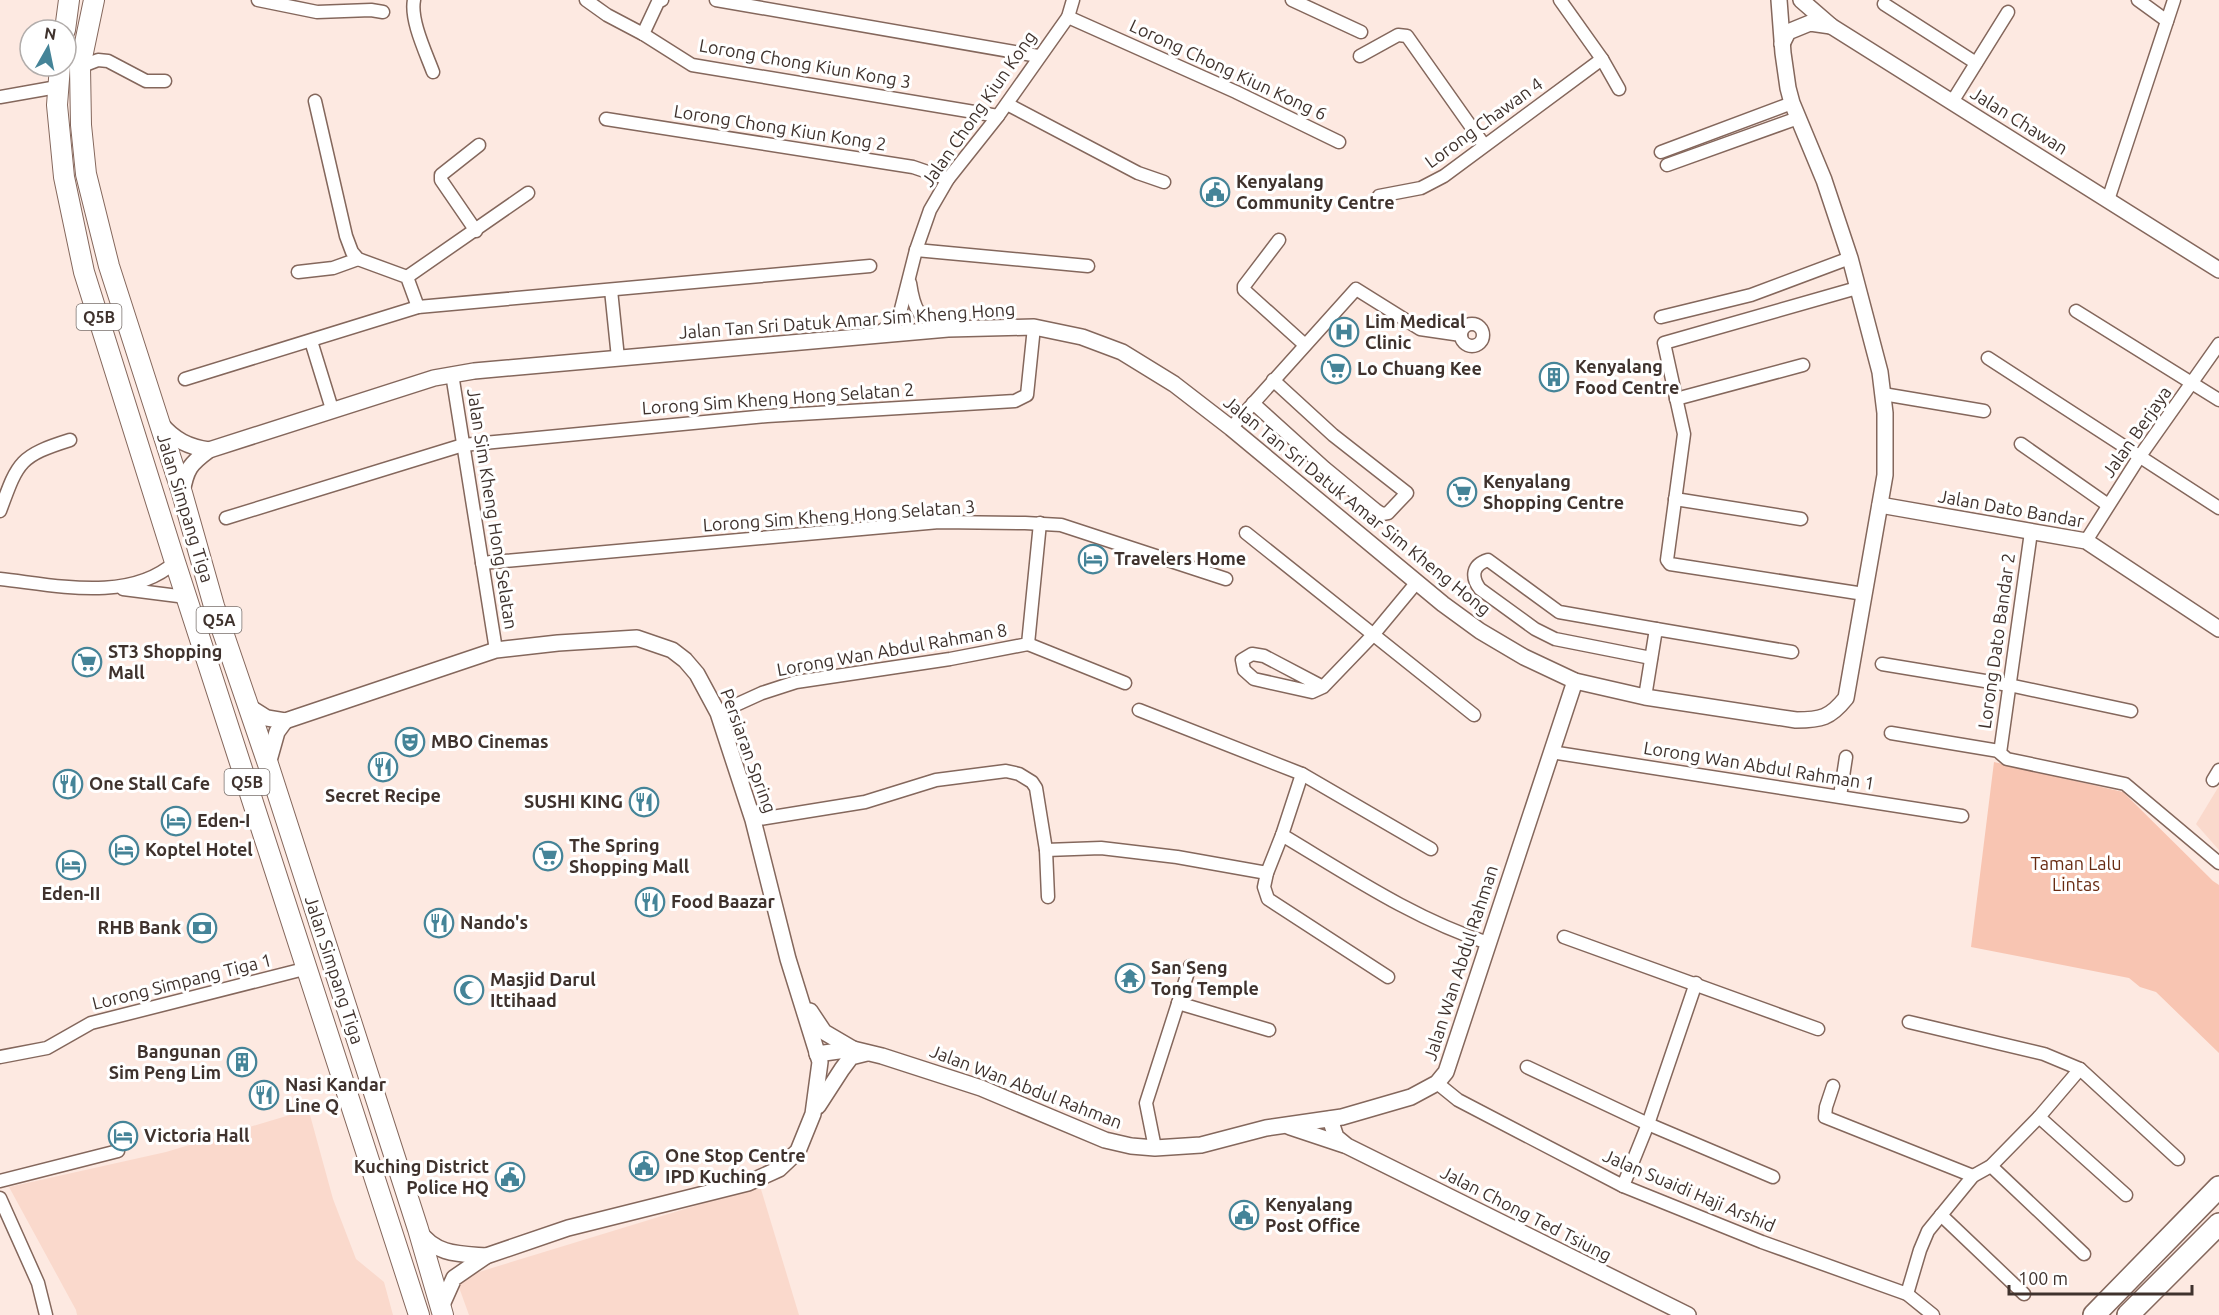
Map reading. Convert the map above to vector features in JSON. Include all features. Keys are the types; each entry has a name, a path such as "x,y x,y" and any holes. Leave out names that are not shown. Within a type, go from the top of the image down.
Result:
{"highway":[{"path":"2094,1315 2219,1187"},
{"path":"2128,1315 2219,1224"}],"main road":[{"path":"66,18 69,0"},
{"name":"Jalan Simpang Tiga","path":"94,0 80,67 81,126 86,174 109,266 182,493 214,606 268,764 442,1311"},
{"name":"Jalan Simpang Tiga","path":"58,78 58,126 64,177 84,272 186,597 419,1315"}],"street":[{"path":"258,0 317,12 371,10 383,12"},
{"path":"414,0 415,21 433,72"},
{"name":"Lorong Chong Kiun Kong 3","path":"586,0 607,15 643,34 692,65 998,116"},
{"path":"643,34 658,2 662,0"},
{"path":"716,0 1038,56"},
{"name":"Jalan Chong Kiun Kong","path":"872,336 891,325 900,313 916,250 930,210 948,179 1007,104 1038,56 1068,16 1073,0"},
{"path":"1292,0 1361,32"},
{"path":"1560,0 1602,59 1619,89"},
{"name":"Jalan Tan Sri Datuk Amar Sim Kheng Hong","path":"182,493 185,476 192,463 209,450 332,409 452,374 948,329 1034,327 1082,337 1122,352 1174,384 1417,582 1480,631 1524,657 1575,681 1645,697 1796,720 1815,720 1826,717 1837,710 1846,698 1880,505 1885,466 1885,413 1878,362 1850,258 1824,180 1795,111 1785,71 1779,0"},
{"name":"Jalan Chawan","path":"1801,0 1831,26 2219,270"},
{"path":"2138,0 2167,21"},
{"path":"2108,200 2174,0"},
{"path":"1884,4 1976,63"},
{"path":"1952,102 2008,12"},
{"name":"Lorong Chong Kiun Kong 6","path":"1068,16 1236,92 1339,142"},
{"path":"1782,44 1788,32 1810,23 1831,26"},
{"path":"1360,56 1398,35 1407,36 1484,145"},
{"name":"Lorong Chawan 4","path":"1378,196 1421,188 1444,176 1602,59"},
{"path":"80,67 98,60 108,61 147,81 165,81"},
{"path":"0,98 57,87"},
{"path":"315,101 346,236 352,252 358,259 407,278 418,307"},
{"path":"1007,104 1138,173 1164,182"},
{"path":"1661,153 1795,111"},
{"path":"1667,165 1795,111"},
{"name":"Lorong Chong Kiun Kong 2","path":"606,118 913,167 948,179"},
{"path":"476,231 441,183 441,175 479,145"},
{"path":"407,278 528,192"},
{"path":"1279,240 1244,286 1244,291 1305,345"},
{"path":"916,250 1088,266"},
{"path":"1661,317 1751,295 1850,258"},
{"path":"298,272 333,268 358,259"},
{"path":"185,379 418,307 870,266"},
{"name":"Jalan Chong Kiun Kong","path":"909,276 912,301 919,315 931,323 948,329"},
{"path":"1857,288 1664,344 1684,434 1667,560 1671,564 1864,594"},
{"path":"1230,428 1356,289 1420,329 1461,335"},
{"path":"611,290 618,358"},
{"path":"2076,311 2219,400"},
{"name":"Lorong Sim Kheng Hong Selatan 2","path":"463,445 767,416 1015,401 1027,395 1034,327"},
{"path":"311,341 332,409"},
{"name":"Jalan Berjaya","path":"2086,541 2140,456 2219,344"},
{"path":"1988,358 2219,508"},
{"path":"1676,399 1803,365"},
{"name":"Jalan Sim Kheng Hong Selatan","path":"452,374 496,650"},
{"path":"1253,403 1325,468 1382,514 1388,513 1407,493 1333,435 1273,380"},
{"path":"1883,394 1984,411"},
{"path":"159,422 178,441 194,448 209,450"},
{"path":"0,511 14,472 41,449 70,440"},
{"path":"2021,444 2108,505"},
{"path":"226,518 463,445"},
{"path":"1675,499 1801,519"},
{"name":"Jalan Dato Bandar","path":"1880,505 2086,541 2219,629"},
{"name":"Lorong Sim Kheng Hong Selatan 3","path":"482,563 939,522 1040,523 1061,525 1226,579"},
{"name":"Lorong Wan Abdul Rahman 8","path":"718,713 762,693 796,682 950,659 1028,644 1040,523"},
{"name":"Lorong Dato Bandar 2","path":"2031,532 1999,751 2007,759 2125,784 2219,863"},
{"path":"1246,533 1474,715"},
{"path":"1651,658 1566,642 1544,634 1480,589 1474,580 1475,571 1484,561 1488,560 1559,612 1792,652"},
{"path":"119,588 157,575 175,562"},
{"path":"0,579 90,588 119,588 186,597"},
{"path":"1323,687 1264,656 1252,654 1242,660 1244,670 1254,679 1312,692 1323,687 1373,635 1417,582"},
{"path":"1645,697 1656,629"},
{"name":"Persiaran Spring","path":"285,721 496,650 612,638 637,638 672,650 691,667 708,692 718,713 753,820 788,959 817,1054"},
{"path":"1028,644 1125,683"},
{"path":"1881,664 2009,685 2131,711"},
{"name":"Jalan Wan Abdul Rahman","path":"817,1054 853,1049 870,1053 981,1088 1106,1140 1131,1146 1155,1148 1201,1145 1266,1128 1336,1118 1402,1100 1437,1083 1446,1072 1575,681"},
{"path":"248,706 267,718 285,721 277,732 268,764"},
{"path":"1139,710 1302,774 1431,849"},
{"path":"1891,733 1999,751"},
{"name":"Lorong Wan Abdul Rahman 1","path":"1551,752 1962,816"},
{"path":"1840,796 1846,757"},
{"path":"753,820 865,802 936,780 1006,771 1019,774 1032,782 1036,788 1046,850 1048,897"},
{"path":"1302,774 1267,873 1264,887 1268,899 1388,977"},
{"path":"1282,835 1414,914 1488,943"},
{"path":"1046,850 1101,848 1178,856 1267,873"},
{"path":"1564,937 1818,1029"},
{"path":"1155,1148 1146,1103 1190,966"},
{"name":"Lorong Simpang Tiga 1","path":"0,1058 47,1048 91,1023 308,968"},
{"path":"1623,1186 1648,1124 1696,983"},
{"path":"799,993 824,1032 853,1049"},
{"path":"1178,1003 1269,1030"},
{"path":"1909,1022 2044,1054 2080,1069 2178,1159"},
{"path":"442,1311 454,1278 486,1256 568,1228 759,1179 779,1169 798,1151 813,1114 842,1069 852,1057 870,1053"},
{"path":"813,1114 819,1077 820,1062 817,1054"},
{"path":"1527,1067 1648,1124 1773,1177"},
{"path":"1907,1294 1920,1250 1928,1232 1941,1215 1972,1176 1991,1166 2039,1117 2080,1069"},
{"name":"Jalan Suaidi Haji Arshid","path":"1437,1083 1458,1100 1623,1186 1761,1242 1907,1294 1933,1315"},
{"path":"1833,1086 1825,1117 1972,1176"},
{"path":"2039,1117 2126,1195"},
{"path":"1336,1118 1347,1146"},
{"name":"Jalan Chong Ted Tsiung","path":"1287,1126 1347,1146 1688,1315"},
{"path":"0,1181 118,1151"},
{"path":"1991,1166 2084,1254"},
{"path":"0,1198 38,1283 46,1315"},
{"path":"1941,1215 2024,1294"},
{"path":"418,1230 425,1241 437,1248 454,1254 486,1256"}],"shaded area":[{"path":"2219,786 2219,850 2196,824"},
{"path":"303,1111 310,1115 333,1199 356,1259 384,1282 393,1315 77,1315 9,1187 166,1152"},
{"path":"760,1186 799,1315 469,1315 456,1279"}],"green space":[{"name":"Taman Lalu Lintas","path":"1994,762 2123,792 2219,885 2219,1053 2156,992 2140,987 2129,978 1971,947"}],"place":[{"name":"Kenyalang Community Centre","path":"1215,192"},
{"name":"Lim Medical Clinic","path":"1344,332"},
{"name":"Lo Chuang Kee","path":"1336,369"},
{"name":"Kenyalang Food Centre","path":"1554,377"},
{"name":"Kenyalang Shopping Centre","path":"1462,492"},
{"name":"Travelers Home","path":"1093,559"},
{"name":"ST3 Shopping Mall","path":"87,662"},
{"name":"MBO Cinemas","path":"410,742"},
{"name":"Secret Recipe","path":"383,767"},
{"name":"One Stall Cafe","path":"68,784"},
{"name":"SUSHI KING","path":"644,802"},
{"name":"Eden-I","path":"176,821"},
{"name":"Koptel Hotel","path":"124,850"},
{"name":"The Spring Shopping Mall","path":"548,856"},
{"name":"Eden-II","path":"71,865"},
{"name":"Food Baazar","path":"650,902"},
{"name":"Nando's","path":"439,923"},
{"name":"RHB Bank","path":"202,928"},
{"name":"San Seng Tong Temple","path":"1130,978"},
{"name":"Masjid Darul Ittihaad","path":"469,990"},
{"name":"Bangunan Sim Peng Lim","path":"242,1062"},
{"name":"Nasi Kandar Line Q","path":"264,1095"},
{"name":"Victoria Hall","path":"123,1136"},
{"name":"One Stop Centre IPD Kuching","path":"644,1166"},
{"name":"Kuching District Police HQ","path":"510,1177"},
{"name":"Kenyalang Post Office","path":"1244,1215"}]}
